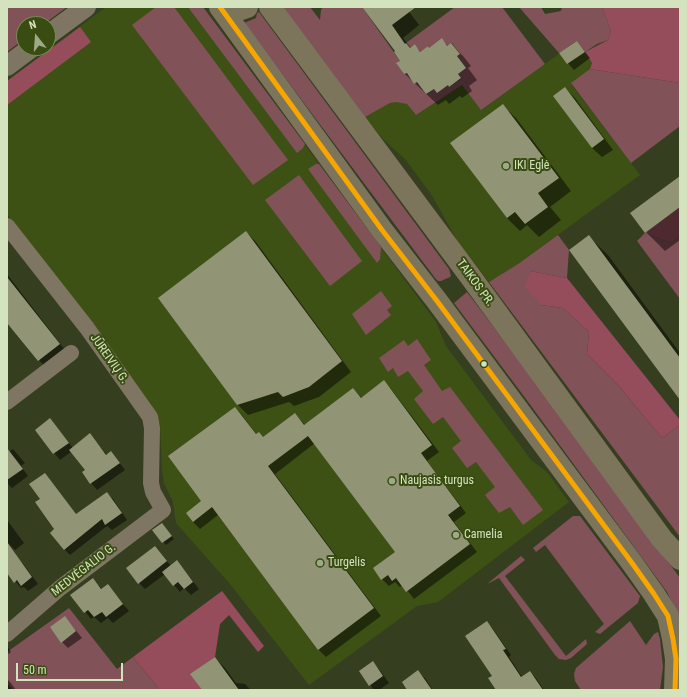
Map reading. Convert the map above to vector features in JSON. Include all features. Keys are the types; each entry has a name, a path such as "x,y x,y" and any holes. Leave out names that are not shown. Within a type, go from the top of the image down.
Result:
{"main road":[{"path":"220,7 382,230 437,301 654,594 668,616 676,659 676,690"},
{"path":"224,7 238,10 247,7"},
{"name":"TAIKOS PR.","path":"270,7 470,276 662,539 680,559"},
{"path":"676,690 680,680"}],"street":[{"path":"56,29 86,7"},
{"path":"7,66 20,56"},
{"name":"JŪREIVIŲ G.","path":"7,226 87,328 150,416 152,428 151,483 153,492 163,510"},
{"path":"7,402 71,353"},
{"name":"MEDVĖGALIO G.","path":"7,634 60,588 163,510"}],"shaded area":[{"path":"7,7 67,7 55,16 16,16 16,45 7,52"},
{"path":"106,7 203,7 436,322 446,346 531,460 547,472 569,502 438,602 417,606 309,685 230,584 176,523 173,502 164,483 162,471 160,424 101,337 7,214 7,81 40,56 56,56 56,44"},
{"path":"156,7 174,7 288,160 253,185 132,25"},
{"path":"188,7 203,7 305,144 297,153"},
{"path":"283,7 310,7 320,20 321,10 323,7 362,7 400,61 397,64 404,74 407,73 414,83 417,82 426,94 434,89 448,85 449,87 461,79 458,74 466,68 457,56 460,54 452,43 447,46 442,39 420,52 415,44 410,48 406,43 455,7 502,7 545,64 481,110 462,85 416,115 407,104 396,102 390,103 365,117"},
{"path":"519,7 541,7 545,14 561,11 562,7 602,7 611,31 608,40 597,44 585,52 577,41 559,53"},
{"path":"602,7 680,7 680,83 590,69 592,63 585,52 608,40 611,31"},
{"path":"259,12 449,269 450,277 441,281 438,281 435,278 244,23 256,18 257,13"},
{"path":"80,27 91,42 7,105 7,81 41,56 56,56 56,45"},
{"path":"577,41 592,63 590,69 571,84 640,175 518,264 489,282 458,242 431,194 405,159 384,140 365,117 396,101 407,104 416,115 462,85 482,109"},
{"path":"590,69 680,83 680,126 631,163 571,83"},
{"path":"316,164 319,164 381,247 380,259 377,263 308,169"},
{"path":"299,175 362,261 330,286 265,200"},
{"path":"680,207 680,236 671,243 645,233"},
{"path":"645,233 671,243 680,236 680,299 637,241"},
{"path":"558,235 569,250 567,278 530,271 541,305 563,308 589,332 587,354 619,386 662,438 680,425 680,537 489,282 518,264"},
{"path":"530,271 567,278 680,420 680,425 662,438 619,386 587,354 589,332 563,308 541,305 525,287"},
{"path":"381,291 392,306 387,310 391,315 366,335 352,314"},
{"path":"467,292 680,578 680,619 667,592 454,303"},
{"path":"417,339 431,360 424,365 442,391 450,387 543,510 523,525 510,507 499,513 485,495 495,487 476,462 467,468 452,448 461,441 443,417 433,424 414,399 423,391 408,371 398,377 393,368 388,372 379,358 404,340 408,346"},
{"path":"573,516 580,516 640,596 638,603 600,634 595,632 604,624 545,545 536,552 533,548"},
{"path":"521,556 525,560 505,576 566,656 586,639 587,644 571,658 566,660 559,659 555,655 499,578 487,584"},
{"path":"222,591 264,646 258,652 229,615 220,624 215,657 191,674 202,690 160,690 133,657"},
{"path":"69,608 117,669 133,657 160,690 13,690 7,683 7,652"},
{"path":"630,621 646,645 654,634 658,632 663,667 660,690 581,690 575,681 574,674 576,668"}],"building":[{"path":"362,7 416,7 392,25 405,44 406,43 410,48 415,44 420,52 428,46 429,48 442,38 447,46 451,43 460,54 457,56 466,68 458,74 461,78 449,87 448,85 437,93 434,89 426,94 417,82 414,84 407,73 404,74 396,63 400,61 394,52 395,51"},
{"path":"577,41 585,52 567,64 559,53"},
{"path":"565,87 604,139 592,148 553,96"},
{"path":"503,104 559,178 538,193 548,207 525,224 515,212 507,218 450,143"},
{"path":"680,176 680,207 645,233 630,213"},
{"path":"246,231 342,361 309,387 283,397 278,392 237,405 158,298"},
{"path":"589,235 680,358 680,400 569,250"},
{"path":"7,277 60,344 38,361 7,323"},
{"path":"384,380 432,445 421,453 460,506 448,515 470,544 406,592 396,578 392,581 388,575 381,580 373,568 395,552 308,436 268,466 374,608 318,650 212,507 193,522 186,513 201,501 168,456 235,407 256,434 259,432 263,437 295,413 304,425 353,388 361,398"},
{"path":"50,418 69,443 53,454 35,430"},
{"path":"90,433 106,455 111,451 120,463 90,484 82,472 85,470 69,450"},
{"path":"7,448 23,469 7,480"},
{"path":"45,473 76,514 107,492 122,513 105,525 102,519 64,550 50,533 54,529 35,502 40,499 29,484"},
{"path":"162,523 172,536 162,543 152,530"},
{"path":"7,542 32,577 21,586 17,580 14,583 7,573"},
{"path":"155,546 167,561 138,584 126,568"},
{"path":"177,560 193,582 184,589 178,582 173,586 162,572"},
{"path":"93,578 101,589 108,584 123,604 106,617 102,612 94,617 88,610 84,613 70,595"},
{"path":"65,616 76,631 61,643 50,627"},
{"path":"487,621 506,649 503,650 521,677 530,671 543,690 496,690 488,678 492,676 465,636"},
{"path":"215,657 239,690 202,690 190,674"},
{"path":"373,661 383,676 369,686 359,671"},
{"path":"418,670 432,690 407,690 402,682"}],"transit line":[{"path":"220,7 382,230 437,301 654,594 668,616 676,659 675,690"}],"place":[{"name":"IKI Eglė","path":"506,166"},
{"name":"Naujasis turgus","path":"392,481"},
{"name":"Camelia","path":"456,535"},
{"name":"Turgelis","path":"320,563"}]}
